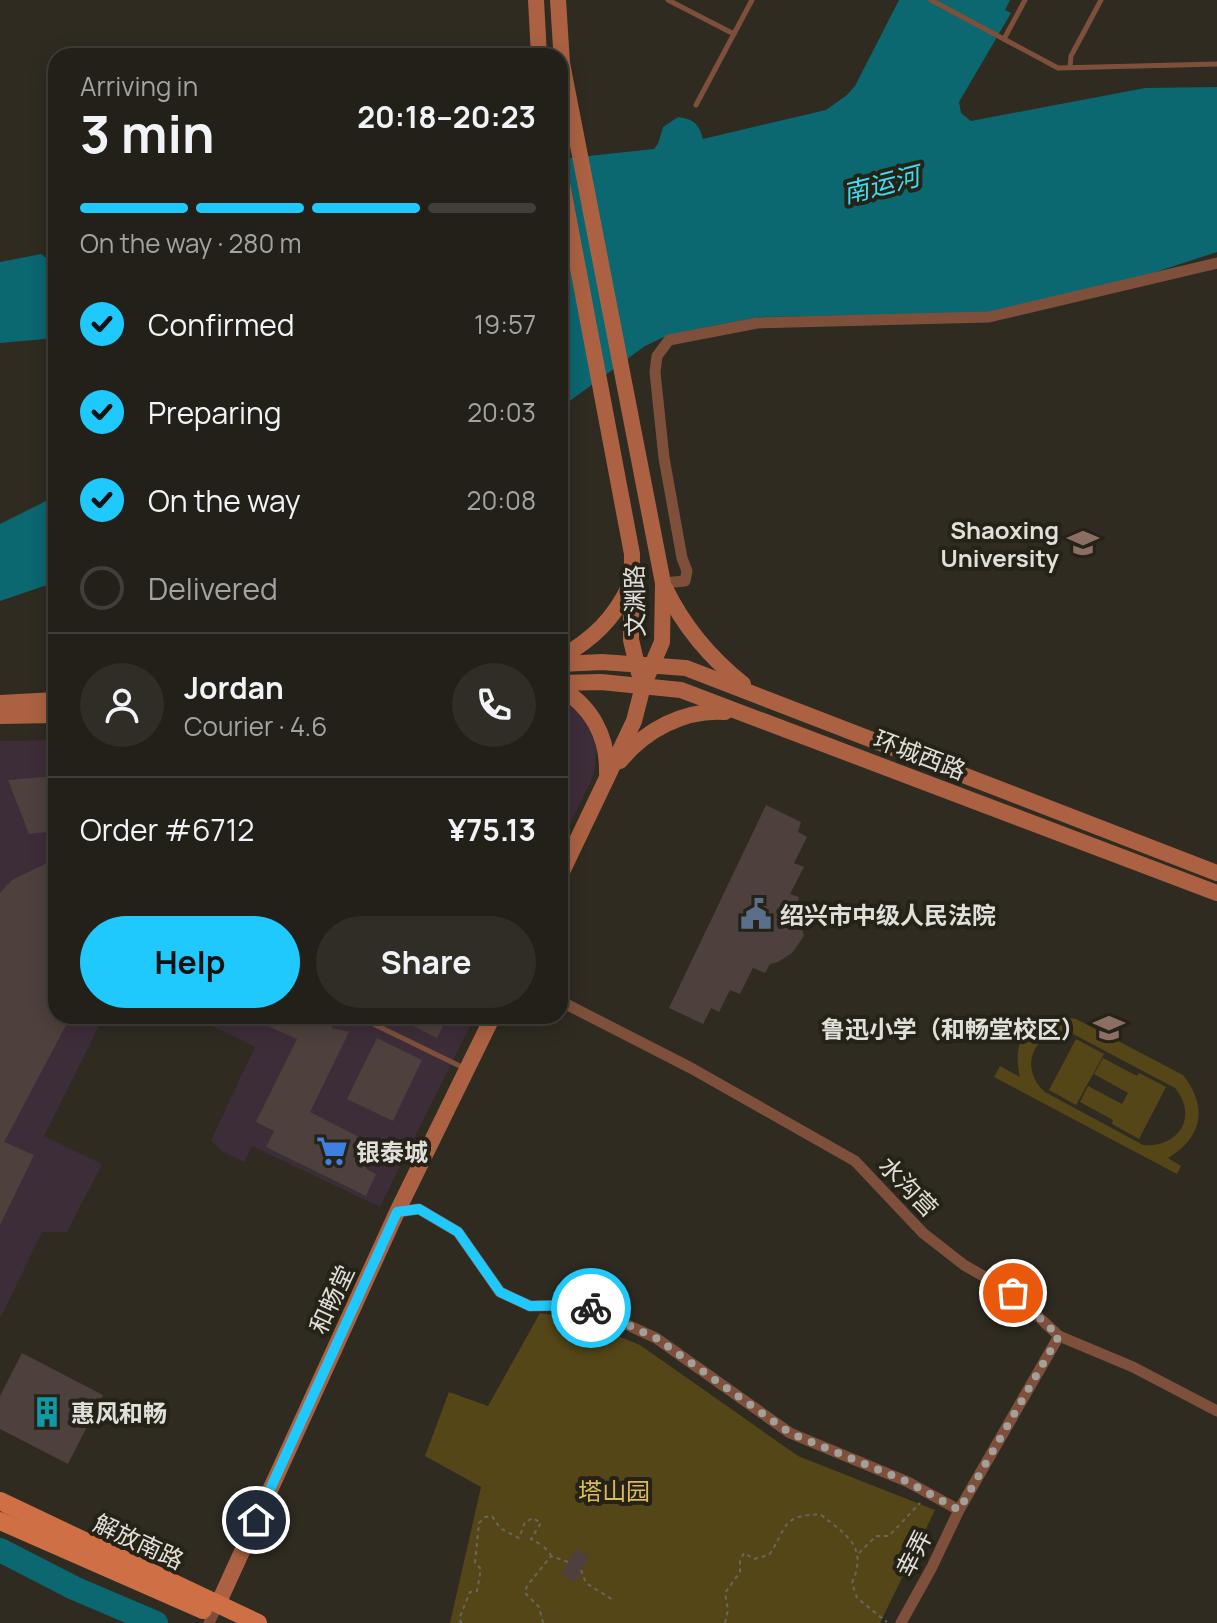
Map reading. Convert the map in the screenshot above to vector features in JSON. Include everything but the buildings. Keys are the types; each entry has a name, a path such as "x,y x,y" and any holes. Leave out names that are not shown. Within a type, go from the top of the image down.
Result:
{"main road":[{"name":"解放南路","path":"0,1501 218,1616"},
{"name":"解放南路","path":"0,1521 218,1616 258,1623"}],"street":[{"path":"536,0 539,48"},
{"name":"文渊路","path":"558,0 561,48"},
{"name":"文渊路","path":"568,94 663,583 662,642 644,664"},
{"name":"文渊路","path":"568,214 632,554 631,640 644,664 643,686"},
{"path":"768,699 725,670 697,641 663,583 685,581 687,571 664,458 655,372 657,356 669,340 757,323 989,317 1217,263"},
{"path":"568,655 601,629 619,609 633,580"},
{"name":"环城西路","path":"568,661 686,668 1217,873"},
{"name":"环城西路","path":"568,684 601,682 681,690 1217,893"},
{"path":"568,859 634,721 643,686"},
{"path":"568,692 587,707 600,731 608,757 607,778"},
{"path":"0,703 48,700"},
{"path":"607,778 629,751 650,734 679,718 704,711 728,712 759,720"},
{"path":"0,716 48,715"},
{"name":"水沟营","path":"568,1005 691,1068 855,1161 923,1233 964,1265 1013,1293 1059,1336 1133,1367 1217,1411"},
{"name":"和畅堂","path":"218,1616 397,1212 489,1024"},
{"path":"397,1212 419,1209 458,1232 500,1292 530,1306 584,1305 656,1338 790,1433 908,1482 959,1510"},
{"name":"幸弄","path":"901,1623 959,1510 1059,1336"}],"lane":[{"path":"668,0 734,34"},
{"path":"696,105 752,0"},
{"path":"931,0 1058,68 1217,64"},
{"path":"1004,39 1025,0"},
{"path":"1070,67 1071,56 1101,0"},
{"path":"373,1024 466,1070"}],"path":[{"path":"859,1553 876,1536 889,1536 929,1493"},
{"path":"725,1623 728,1610 725,1593 740,1572 744,1553 754,1559 769,1555 783,1526 799,1515 820,1514 852,1542 859,1553 858,1568 852,1583 857,1598 884,1621 892,1623"},
{"path":"462,1623 459,1619 470,1592 477,1591 481,1569 475,1563 479,1523 485,1517 492,1516 500,1528 519,1538 525,1522 533,1518 541,1523 531,1539 540,1544"},
{"path":"544,1547 551,1556 568,1562"},
{"path":"543,1623 539,1607 525,1593 551,1556"},
{"path":"581,1570 586,1583 613,1600"}],"shaded area":[{"path":"568,699 586,719 597,742 594,774 568,828"},
{"path":"48,740 48,1024 100,1024 44,1136 102,1164 67,1232 42,1232 0,1319 0,741"},
{"path":"208,1024 471,1024 380,1207 252,1146 244,1162 222,1151 211,1140 255,1047"}],"green space":[{"path":"1058,1016 1076,1019 1183,1075 1196,1099 1198,1121 1189,1141 1168,1158 1181,1166 1177,1174 994,1077 1000,1066 1020,1077 1018,1054 1023,1037 1046,1020","holes":["1059,1031 1071,1033 1175,1088 1185,1110 1185,1120 1175,1136 1155,1145 1143,1145 1045,1092 1033,1075 1031,1066 1035,1048 1049,1035"]},
{"path":"1076,1039 1104,1054 1076,1105 1049,1090"},
{"path":"1103,1058 1166,1087 1139,1139 1080,1102 1088,1086 1122,1104 1128,1093 1094,1074"},
{"name":"塔山园","path":"540,1313 576,1319 640,1345 798,1456 935,1510 880,1623 450,1623 481,1487 425,1456 449,1392 488,1406"}],"water":[{"name":"南运河","path":"899,0 1010,0 1005,10 1011,13 959,102 961,113 971,121 1145,88 1217,87 1217,252 1122,283 992,313 760,317 702,328 664,337 645,346 568,402 568,158 654,149 663,127 678,117 695,123 703,139 826,110 855,86"},
{"path":"41,254 48,260 48,339 0,343 0,262"},
{"path":"48,500 48,585 0,601 0,524"}],"waterway":[{"path":"0,1550 74,1588 156,1623"}],"way so far":[{"path":"591,1308 656,1338 790,1433 908,1482 959,1510 1059,1336 1013,1293"}],"place":[{"name":"Shaoxing University","path":"1083,543"},
{"name":"绍兴市中级人民法院","path":"756,914"},
{"name":"鲁迅小学（和畅堂校区）","path":"1109,1028"},
{"name":"银泰城","path":"332,1151"},
{"name":"惠风和畅","path":"47,1412"}],"route":[{"path":"256,1520 397,1212 419,1209 458,1232 500,1292 530,1306 584,1305 591,1308"}]}
